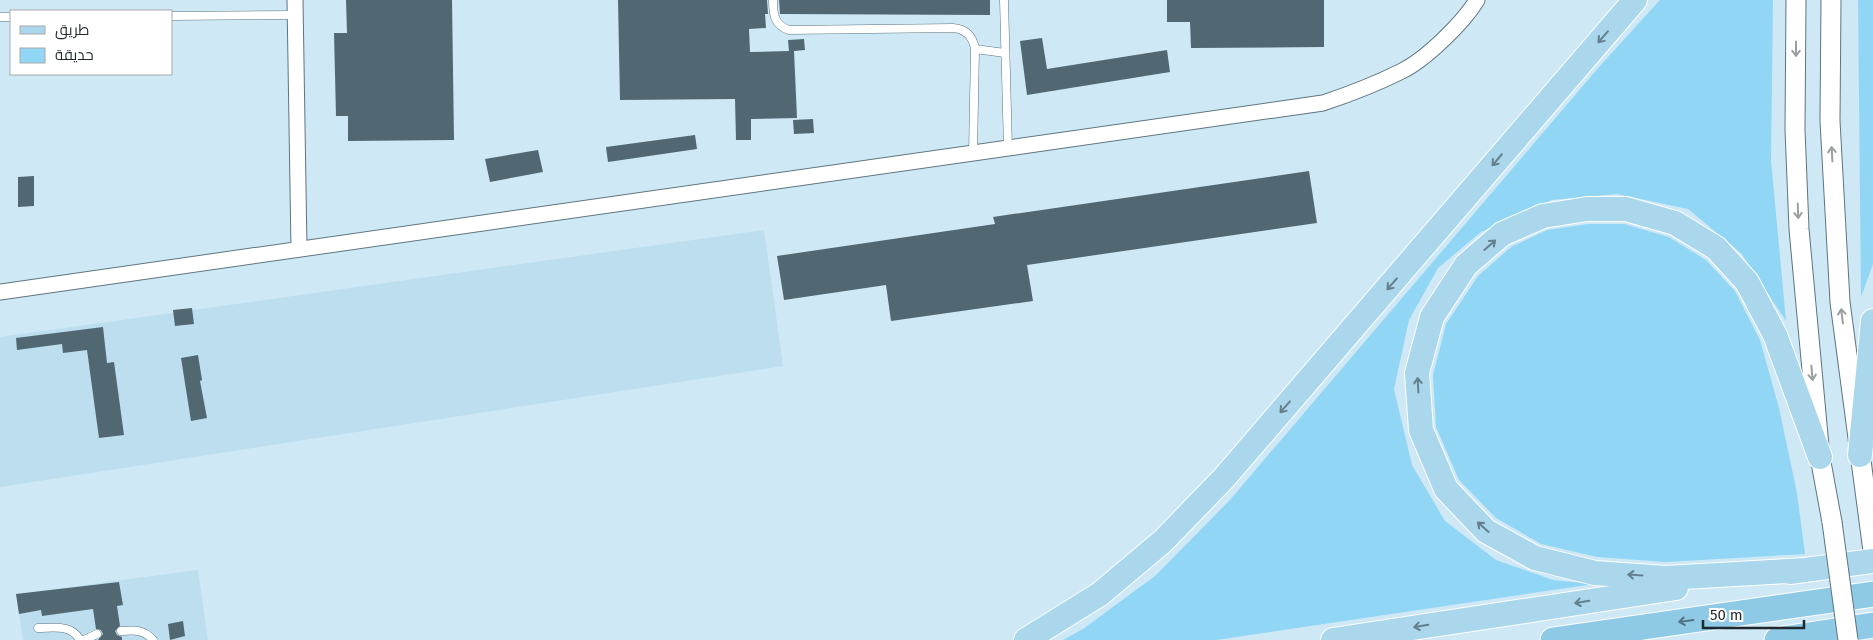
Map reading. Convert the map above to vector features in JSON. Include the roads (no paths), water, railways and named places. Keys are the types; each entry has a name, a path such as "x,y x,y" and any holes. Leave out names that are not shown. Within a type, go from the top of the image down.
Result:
{"highway":[{"path":"1553,640 1873,594"},
{"path":"1777,640 1873,625"}],"main road":[{"path":"1026,640 1100,594 1164,541 1217,485 1635,0"},
{"path":"1806,570 1666,578 1594,573 1535,558 1486,530 1446,489 1421,430 1418,373 1432,317 1466,265 1502,234 1543,216 1587,209 1626,209 1676,223 1716,248 1747,282 1775,335 1820,457"},
{"path":"1860,455 1873,322"},
{"path":"1333,640 1602,599 1873,561"}],"street":[{"path":"295,0 299,248"},
{"path":"0,292 1323,103 1364,89 1404,70 1443,40 1472,9 1477,0"},
{"path":"1796,0 1795,130 1799,229 1820,457 1832,522 1848,640"},
{"path":"1831,0 1830,121 1840,302 1873,550"}],"lane":[{"path":"773,0 773,12 776,22 789,30 959,28 968,34 975,49 972,154"},
{"path":"1004,0 1008,148"},
{"path":"172,16 295,16"},
{"path":"975,49 1005,53"},
{"path":"38,628 67,628 76,633 82,640 97,634"},
{"path":"121,631 141,631 148,634 153,640"}]}
